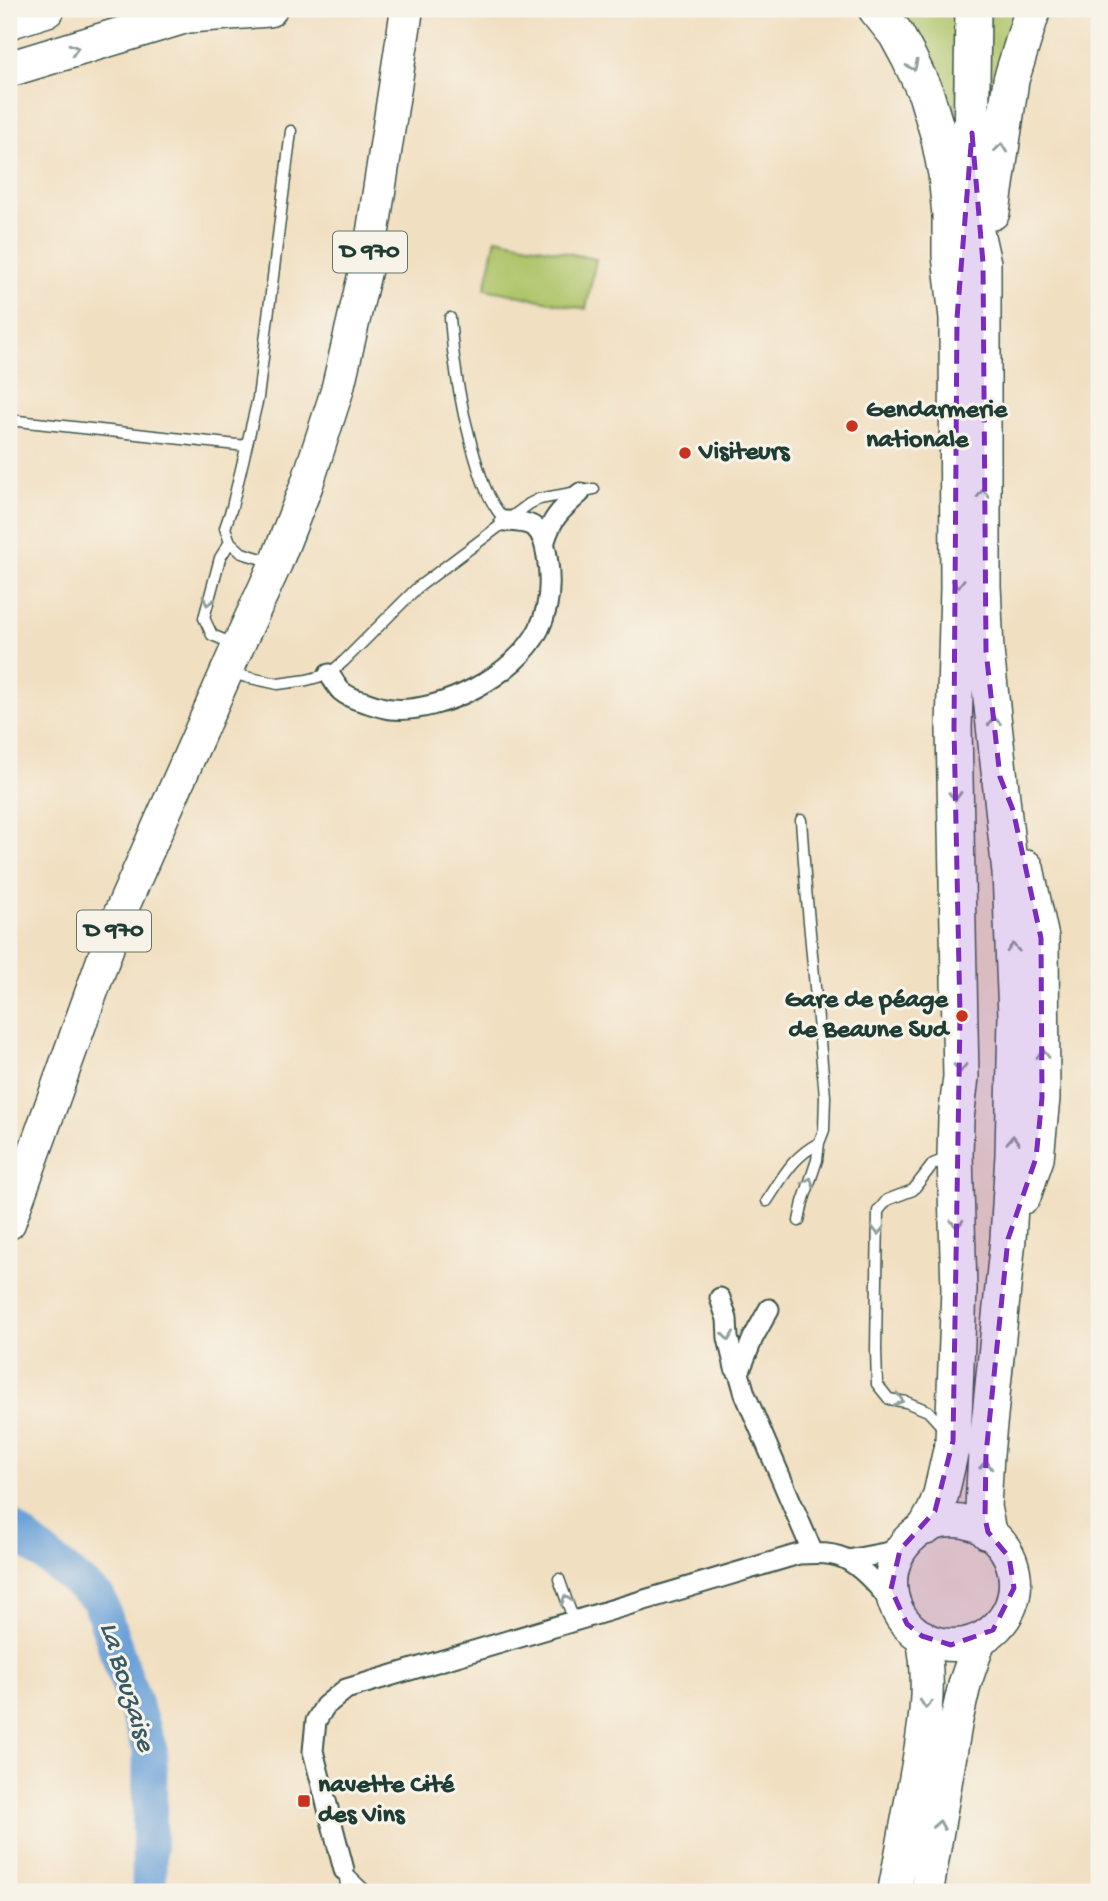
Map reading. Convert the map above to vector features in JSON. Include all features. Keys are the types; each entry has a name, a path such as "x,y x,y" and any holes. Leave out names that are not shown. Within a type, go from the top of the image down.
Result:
{"highway":[{"path":"9,21 47,9"},
{"path":"9,69 198,12 269,9"},
{"path":"876,9 896,34 909,58 926,94 938,134 946,174 950,255 957,318 958,589 954,728 961,1077 955,1155 959,1289 953,1441 941,1494 926,1527"},
{"path":"957,318 966,255 972,133 973,9"},
{"path":"988,1532 984,1507 986,1454 1008,1239 1016,1016 1010,872 986,651 983,586 983,264 1012,80 1033,9"},
{"path":"972,133 976,232 983,264"}],"main road":[{"name":"D 970","path":"9,1223 118,918 276,563 307,484 337,391 370,250 406,12"},
{"path":"951,1521 977,1526 988,1532 1000,1543 1014,1572 1011,1603 1004,1618 980,1639 951,1645 922,1636 907,1625 897,1609 891,1589 892,1569 900,1550 911,1536 938,1522 951,1521"},
{"path":"894,1892 927,1701 928,1675 922,1636"},
{"path":"926,1892 956,1722 965,1683 980,1639"}],"street":[{"path":"544,541 558,512 587,491"},
{"path":"329,674 341,690 353,698 393,709 419,707 454,698 508,667 524,651 539,629 547,605 551,576 540,531 532,525 505,521"},
{"path":"720,1298 727,1319 728,1339 735,1368 813,1553"},
{"path":"739,1373 769,1309"},
{"path":"848,1560 900,1550"},
{"path":"344,1870 313,1751 316,1721 325,1706 345,1689 799,1554 832,1555 848,1560 878,1587 897,1609"}],"lane":[{"path":"276,563 242,553 230,542 225,527 258,398 291,131"},
{"path":"450,318 456,379 464,420 484,489 505,521"},
{"path":"9,420 246,446"},
{"path":"230,542 220,558 204,618 212,635 246,677 278,684 307,680 329,674 417,588 505,521 539,499 587,491"},
{"path":"799,1221 824,1130 825,1096 801,820"},
{"path":"767,1201 793,1162 819,1143"},
{"path":"953,1441 928,1411 906,1402 889,1399 883,1393 877,1384 876,1350 878,1211 887,1200 913,1190 933,1164 955,1155"},
{"path":"559,1579 574,1621"},
{"path":"344,1870 347,1892"},
{"path":"344,1870 367,1892"}],"highlighted area":[{"path":"972,133 983,263 986,651 1000,777 1013,810 1041,938 1042,1098 1036,1158 1008,1239 986,1454 985,1518 988,1532 1009,1557 1014,1588 993,1630 951,1645 922,1636 907,1624 891,1589 900,1550 935,1511 953,1441 960,1016 954,728 957,318"}],"green space":[{"path":"890,9 956,9 957,125 945,127"},
{"path":"988,9 1025,9 988,123"},
{"path":"496,238 596,259 586,309 485,289"}],"waterway":[{"name":"La Bouzaise","path":"9,1526 99,1599 150,1750 149,1892"}],"place":[{"name":"Gendarmerie nationale","path":"852,426"},
{"name":"Visiteurs","path":"685,453"},
{"name":"Gare de péage de Beaune Sud","path":"962,1016"},
{"name":"navette Cité des Vins","path":"304,1801"}]}
